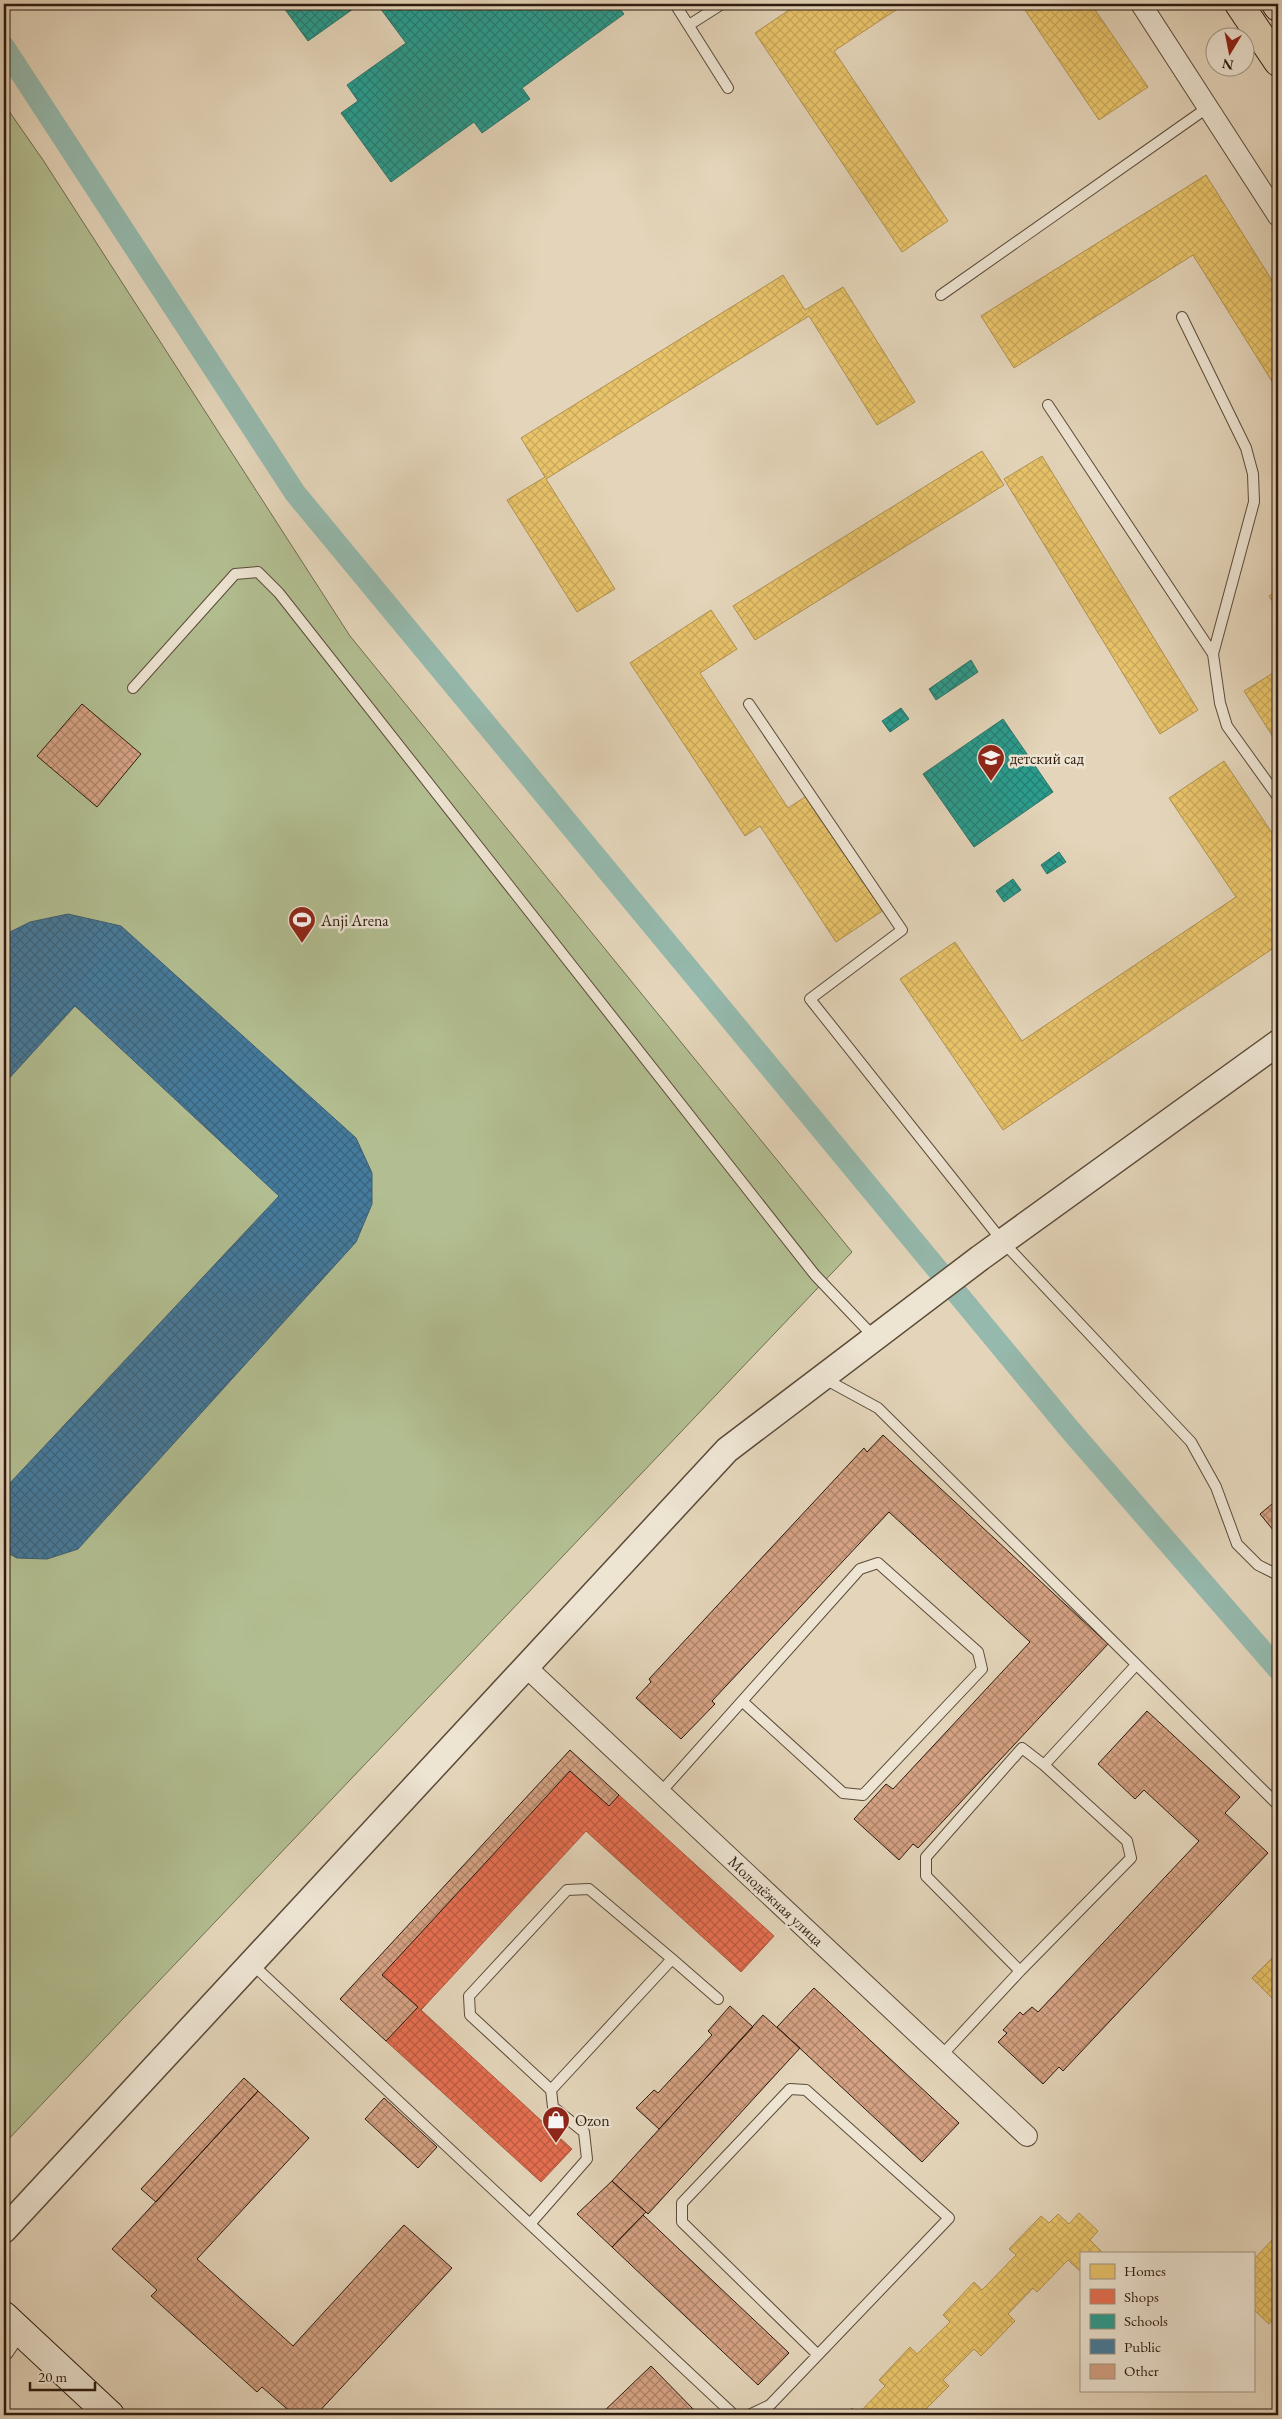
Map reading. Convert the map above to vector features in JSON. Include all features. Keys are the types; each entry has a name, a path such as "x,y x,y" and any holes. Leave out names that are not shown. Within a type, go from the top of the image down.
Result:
{"main road":[{"path":"1239,4 1278,62"},
{"path":"8,2332 110,2415"}],"street":[{"path":"1141,4 1278,216"},
{"path":"4,2230 727,1450 980,1258 1278,1043"},
{"name":"Молодёжная улица","path":"525,1666 1027,2136"}],"lane":[{"path":"675,4 728,88"},
{"path":"688,25 722,4"},
{"path":"942,294 1207,108"},
{"path":"1182,318 1246,448 1253,474 1254,502 1213,654 1220,703 1227,726 1278,797"},
{"path":"1048,405 1213,654"},
{"path":"134,688 235,574 258,572 279,593 815,1275 875,1338"},
{"path":"749,704 902,930 810,999 1003,1242 1190,1442 1216,1487 1238,1544 1258,1565 1278,1575"},
{"path":"822,1378 878,1408 1278,1805"},
{"path":"660,1793 742,1701 860,1569 878,1563 978,1652 982,1669 863,1795 843,1793 742,1701"},
{"path":"1044,1765 1136,1664"},
{"path":"942,2055 1020,1971 1131,1858 1127,1841 1044,1765 1022,1748 926,1857 926,1876 1020,1971"},
{"path":"530,2224 587,2159 584,2132 553,2107 551,2090 470,2015 469,1996 567,1890 589,1889 718,1999"},
{"path":"551,2090 672,1959"},
{"path":"251,1963 734,2415"},
{"path":"749,2415 770,2405 949,2218 806,2090 790,2090 682,2203 682,2222 818,2354"}],"green space":[{"name":"Anji Arena","path":"4,104 43,160 350,636 852,1252 4,2144"}],"building: Homes":[{"path":"798,4 905,4 834,51 948,221 902,252 755,33"},
{"path":"1021,4 1091,4 1148,87 1099,120"},
{"path":"1206,175 1278,290 1278,391 1193,255 1014,368 981,316"},
{"path":"783,275 805,310 843,287 915,402 877,425 809,316 546,479 615,589 577,612 507,500 545,477 521,438"},
{"path":"982,451 1004,485 755,640 733,606"},
{"path":"1042,456 1198,710 1160,734 1004,479"},
{"path":"1278,590 1278,610 1269,596"},
{"path":"711,610 737,649 700,673 788,808 808,795 884,910 836,942 760,826 745,836 630,663"},
{"path":"1278,670 1278,745 1244,691"},
{"path":"1224,761 1278,842 1278,945 1003,1130 900,979 955,942 1022,1041 1236,897 1169,798"},
{"path":"1278,1952 1278,2004 1252,1978"},
{"path":"1079,2213 1098,2231 1090,2240 1102,2252 1080,2252 1080,2271 1068,2260 1037,2292 1033,2288 1008,2314 1015,2321 981,2356 974,2349 943,2380 949,2386 920,2415 844,2415 852,2408 858,2414 885,2386 879,2380 910,2347 917,2354 950,2322 943,2315 974,2282 982,2290 1016,2255 1009,2249 1041,2216 1049,2223 1058,2214 1069,2224"},
{"path":"1278,2234 1278,2314 1269,2324 1254,2310 1254,2259"}],"building: Shops":[{"path":"570,1771 609,1806 619,1795 774,1936 741,1972 586,1831 421,2010 572,2149 541,2182 386,2041 418,2007 382,1975"}],"building: Schools":[{"path":"281,4 360,4 308,41"},
{"path":"377,4 616,4 624,14 522,88 530,99 482,133 474,122 391,182 341,113 358,101 347,85 406,43"},
{"path":"971,660 978,672 936,700 929,689"},
{"path":"901,708 909,719 890,732 882,721"},
{"path":"1003,719 1053,792 974,847 923,774"},
{"path":"1059,852 1066,862 1047,874 1041,865"},
{"path":"1013,879 1021,890 1004,902 996,891"}],"building: Public":[{"path":"68,914 121,926 356,1138 372,1173 372,1204 356,1242 78,1549 47,1559 17,1558 4,1551 4,1477 10,1483 279,1196 75,1006 4,1084 4,935 30,922"}],"building: Other":[{"path":"82,704 141,754 97,807 37,756"},
{"path":"883,1435 1108,1644 918,1848 913,1844 899,1860 854,1819 886,1784 893,1789 1030,1642 889,1512 712,1701 715,1704 681,1739 636,1698 651,1682 649,1679 864,1448 867,1452"},
{"path":"1278,1499 1278,1536 1260,1514"},
{"path":"1147,1711 1240,1797 1225,1813 1268,1853 1063,2071 1059,2067 1043,2084 998,2042 1007,2033 1003,2030 1020,2012 1023,2015 1032,2007 1038,2012 1199,1841 1144,1790 1135,1799 1098,1764"},
{"path":"570,1750 619,1795 609,1806 570,1771 382,1975 418,2007 386,2041 340,1999"},
{"path":"814,1988 959,2123 922,2162 777,2027"},
{"path":"730,2006 753,2027 659,2129 636,2108 654,2090 658,2093 712,2035 708,2031"},
{"path":"763,2015 800,2048 648,2214 612,2181"},
{"path":"244,2078 258,2091 156,2202 141,2189"},
{"path":"258,2091 309,2138 197,2259 293,2346 404,2225 452,2268 316,2415 294,2415 262,2387 257,2392 151,2296 157,2290 112,2249"},
{"path":"384,2098 437,2147 418,2168 365,2119"},
{"path":"612,2181 646,2212 612,2247 577,2214"},
{"path":"643,2215 789,2353 758,2385 612,2247"},
{"path":"651,2366 699,2415 600,2415"}],"waterway":[{"path":"4,47 295,493 1071,1431 1278,1669"}],"place":[{"name":"детский сад","path":"991,782"},
{"name":"Anji Arena","path":"302,944"},
{"name":"Ozon","path":"556,2144"}]}
